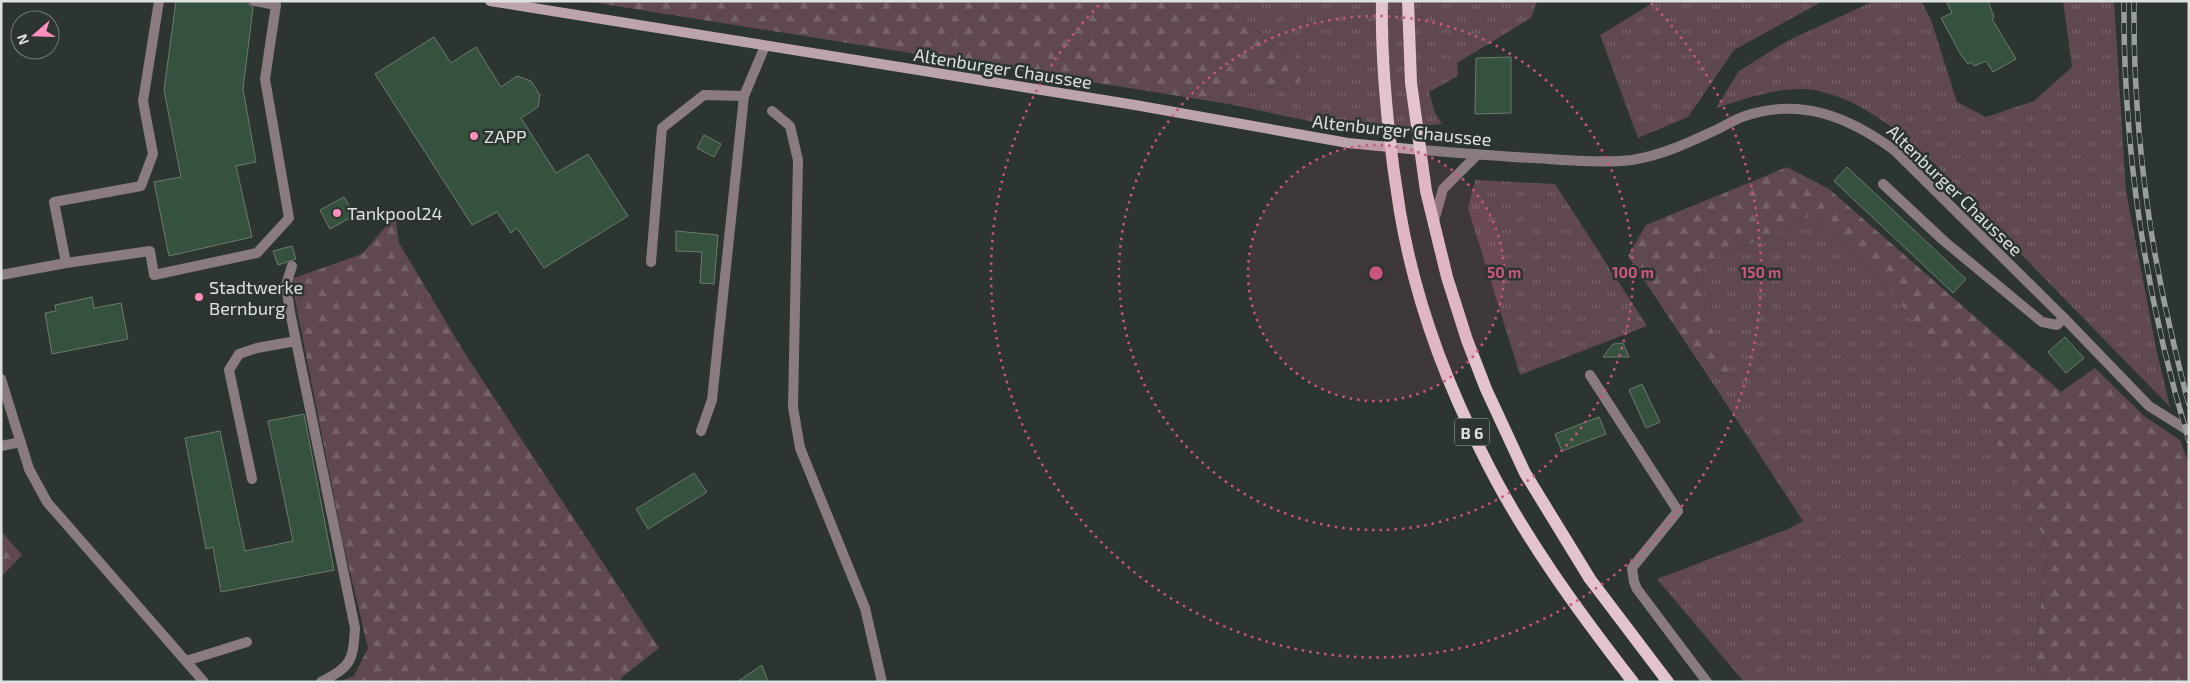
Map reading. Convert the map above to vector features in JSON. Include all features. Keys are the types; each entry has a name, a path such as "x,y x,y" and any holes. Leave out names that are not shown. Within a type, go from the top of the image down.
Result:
{"main road":[{"name":"Altenburger Chaussee","path":"490,1 1126,104 1340,142 1420,150"},
{"name":"B 6","path":"1382,1 1382,38 1391,147 1400,213 1418,287 1435,340 1482,455 1520,521 1577,606 1634,682"},
{"name":"B 6","path":"1408,1 1411,82 1420,150 1434,226 1447,277 1467,340 1492,403 1525,473 1590,579 1668,682"}],"street":[{"path":"66,263 54,202 141,186 153,154 143,101 159,1"},
{"path":"1,275 66,263 150,251 154,275 257,253 289,218 265,79 276,5 254,1"},
{"path":"701,431 712,400 744,96 765,46"},
{"path":"651,262 662,128 704,94 744,96"},
{"name":"Altenburger Chaussee","path":"1420,150 1586,161 1631,160 1674,150 1745,116 1785,109 1823,113 1848,122 1870,132 1894,150 2064,318 2149,406 2189,431"},
{"path":"772,111 790,126 798,160 793,407 800,448 865,608 882,682"},
{"name":"B 6","path":"1434,226 1443,189 1477,155"},
{"path":"1883,184 1944,240 2042,322 2057,325 2064,318"},
{"path":"292,266 286,285 355,628 354,649 344,669 320,682"},
{"path":"252,479 228,370 239,354 257,348 296,341"},
{"path":"1590,375 1678,511 1632,568 1634,582 1643,598 1707,682"},
{"path":"1,379 29,469 47,502 204,682"},
{"path":"1,446 21,442"},
{"path":"186,661 247,642"}],"green space":[{"path":"585,1 1232,1 1234,11 1248,25 1309,67 1294,89 1260,87 1229,104"},
{"path":"1232,1 1537,1 1531,18 1457,63 1458,76 1429,92 1435,113 1442,124 1364,133 1229,104 1260,87 1294,89 1309,67 1248,25 1233,11"},
{"path":"1656,1 1823,1 1734,50 1688,117 1638,138 1600,35"},
{"path":"1874,1 1921,1 1931,20 1957,102 1986,117 2034,101 2072,67 2063,1 2114,1 2126,191 2156,348 2170,407 1949,178 1900,134 1874,115 1847,100 1806,89 1767,93 1716,108 1739,71 1787,41"},
{"path":"1787,167 1829,189 2061,392 2095,368 2144,416 2180,440 2189,464 2189,682 2047,682 2034,662 2048,546 1978,405 1877,274 1811,216 1769,236 1701,264 1706,313 1729,374 1706,373 1628,256 1646,225"},
{"path":"1475,180 1555,184 1647,326 1520,375 1468,208"},
{"path":"395,216 399,243 464,352 659,648 621,678 622,682 338,682 354,676 368,648 343,543 291,279 362,254"},
{"path":"1811,216 1877,274 1978,404 2048,546 2034,662 2047,682 1744,682 1657,579 1786,530 1803,521 1706,373 1728,374 1706,313 1701,264 1769,236"},
{"path":"1,531 22,555 1,577"}],"building":[{"path":"176,1 241,1 247,2 253,8 243,89 256,162 236,166 252,237 169,256 154,182 181,177 164,90"},
{"path":"1946,1 1988,1 1994,17 1992,19 2016,59 1993,72 1986,61 1974,66 1972,62 1968,64 1941,18 1952,13"},
{"name":"ZAPP","path":"434,37 451,63 476,47 501,87 517,76 531,81 540,95 538,107 521,118 556,173 588,154 628,216 544,268 517,228 511,233 497,212 472,225 375,74"},
{"path":"1511,57 1511,113 1475,114 1476,58"},
{"path":"704,135 721,144 714,157 697,148"},
{"path":"1847,167 1966,279 1953,293 1834,181"},
{"name":"Tankpool24","path":"344,197 355,215 330,229 320,210"},
{"path":"676,231 718,235 714,284 700,283 702,252 676,251"},
{"path":"292,246 296,259 278,265 273,251"},
{"path":"92,297 94,308 121,303 128,339 52,354 45,313 56,311 55,305"},
{"path":"2065,337 2084,358 2066,373 2048,352"},
{"path":"1623,343 1629,357 1603,357 1613,344"},
{"path":"1642,384 1660,422 1646,428 1629,390"},
{"path":"304,414 334,570 221,592 213,547 206,549 185,438 220,431 245,551 293,541 268,421"},
{"path":"1599,417 1606,434 1562,451 1555,434"},
{"path":"694,473 707,492 648,529 636,509"},
{"path":"762,665 768,682 737,682"}],"railway":[{"path":"2124,1 2128,113 2140,224 2149,279 2161,333 2189,441"},
{"path":"2134,1 2136,88 2149,218 2164,303 2189,404"}],"place":[{"name":"ZAPP","path":"474,136"},
{"name":"Tankpool24","path":"337,213"},
{"name":"Stadtwerke Bernburg","path":"199,297"}]}
